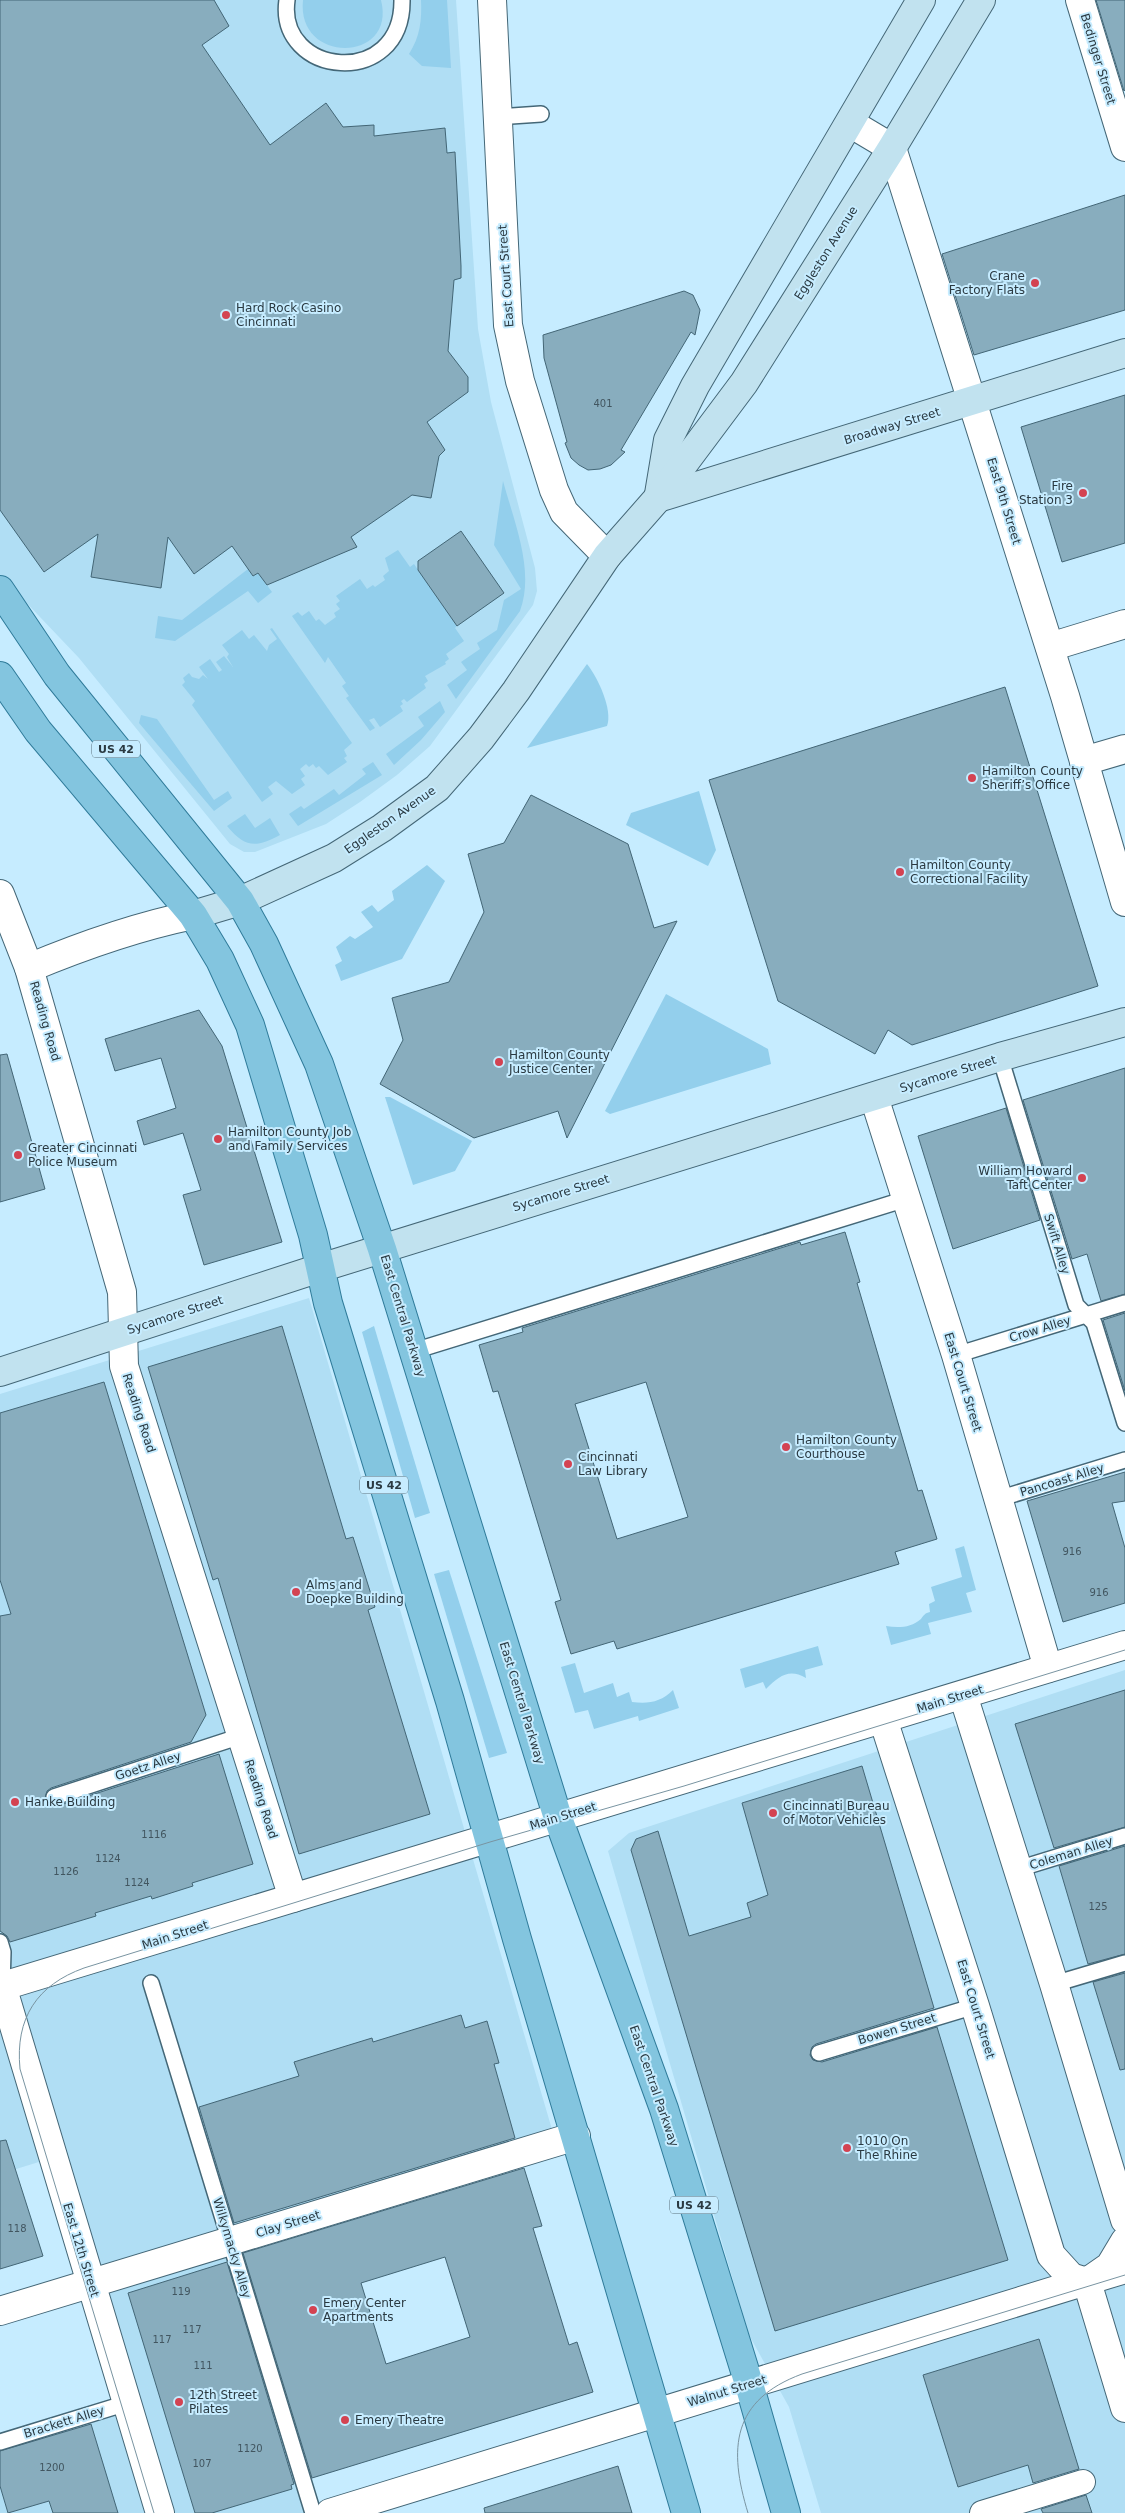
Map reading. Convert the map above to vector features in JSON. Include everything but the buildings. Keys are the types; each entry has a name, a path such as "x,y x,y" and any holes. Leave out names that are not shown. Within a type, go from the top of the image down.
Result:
{"main road":[{"path":"658,498 668,440 696,386 761,270 850,123 921,0"},
{"name":"Eggleston Avenue","path":"193,915 240,901 334,858 382,828 437,788 481,738 516,691 607,556 658,498 744,383 892,148 981,0"},
{"name":"Broadway Street","path":"658,498 1125,353"},
{"name":"US 42","path":"0,590 57,675 240,901"},
{"name":"US 42","path":"0,676 38,731 193,915 220,960 250,1025 313,1235 328,1303 450,1701 488,1839 686,2513"},
{"name":"East Central Parkway","path":"240,901 268,953 319,1064 382,1249 558,1818 664,2109 749,2384 786,2513"},
{"name":"Sycamore Street","path":"0,1372 320,1268 1000,1057 1125,1022"}],"street":[{"name":"East Court Street","path":"492,0 508,324 520,381 547,471 564,512 607,556"},
{"name":"Bedinger Street","path":"1080,0 1125,147"},
{"path":"850,123 892,148"},
{"name":"East 9th Street","path":"892,148 974,401 1050,647 1125,902"},
{"path":"1050,647 1125,624"},
{"path":"1084,761 1125,749"},
{"name":"Reading Road","path":"0,894 29,968 122,1292 124,1366 293,1898"},
{"name":"Eggleston Avenue","path":"29,968 67,952 144,925 193,915"},
{"name":"East Court Street","path":"874,1097 956,1355 1048,1668"},
{"name":"Main Street","path":"1,1987 1125,1644"},
{"path":"963,1695 1054,1984 1125,2220"},
{"name":"East Court Street","path":"883,1719 975,2006 1051,2255 1061,2269 1071,2277 1087,2282"},
{"name":"East 12th Street","path":"1,1987 160,2513"},
{"name":"Clay Street","path":"0,2311 576,2136"},
{"path":"1125,2241 1110,2266 1087,2282 1125,2408"},
{"name":"Walnut Street","path":"330,2513 1125,2269"},
{"path":"982,2513 1083,2482"}],"lane":[{"path":"287,0 290,26 299,42 312,55 330,62 349,64 368,59 384,48 396,33 402,14 402,0"},
{"path":"498,117 541,114"},
{"name":"Swift Alley","path":"1000,1057 1076,1305 1094,1323 1125,1423"},
{"path":"414,1350 906,1199"},
{"name":"Crow Alley","path":"956,1355 1125,1303"},
{"name":"Pancoast Alley","path":"998,1499 1125,1460"},
{"name":"Goetz Alley","path":"54,1797 241,1736"},
{"name":"Coleman Alley","path":"1018,1869 1125,1836"},
{"path":"0,1942 3,1952 1,1987"},
{"path":"1054,1984 1125,1962"},
{"name":"Wilkymacky Alley","path":"151,1982 313,2513"},
{"name":"Bowen Street","path":"819,2053 975,2006"},
{"name":"Brackett Alley","path":"0,2442 127,2403"}],"shaded area":[{"name":"Hard Rock Casino Cincinnati","path":"0,0 456,0 478,329 491,402 535,568 537,591 533,605 430,746 397,775 326,824 255,852 244,852 230,844 79,658 0,575"},
{"path":"303,0 381,0 382,21 375,36 362,45 345,48 329,45 314,36 305,21"},
{"path":"421,0 447,0 451,68 422,66 409,54 420,28"},
{"path":"503,481 521,546 525,579 524,595 520,611 456,699 447,685 467,670 461,662 480,649 477,643 497,630 504,600 521,589 494,545"},
{"path":"398,550 410,567 414,564 457,626 455,628 464,641 446,654 449,659 445,662 446,664 425,676 428,681 424,684 426,688 407,702 404,699 401,701 403,704 400,706 403,711 380,727 374,718 369,720 375,728 370,731 346,698 349,696 342,686 346,683 328,657 325,663 292,616 298,612 302,616 309,611 316,621 319,619 325,625 336,617 334,613 340,609 336,604 340,601 336,596 360,579 367,589 373,585 375,587 385,580 383,576 389,571 385,558"},
{"path":"248,569 253,576 258,573 272,592 258,603 248,591 175,641 155,638 158,616 182,620"},
{"path":"272,628 352,743 344,750 347,756 344,758 347,762 328,775 319,766 316,768 313,764 309,767 306,764 300,769 305,776 301,779 305,785 292,794 276,781 268,787 273,794 262,802 192,705 195,701 182,685 185,682 183,678 189,673 192,677 199,679 203,675 208,679 199,667 210,659 219,672 222,670 216,662 224,656 233,667 227,657 229,654 222,645 242,630 249,639 254,635 267,651 269,645 277,639 270,629"},
{"path":"587,664 596,677 606,703 608,712 607,726 527,748"},
{"path":"440,701 445,712 421,740 394,765 386,754 424,726 418,717"},
{"path":"141,715 157,719 214,800 228,791 232,798 214,811 139,723"},
{"path":"373,762 382,775 298,826 289,814 301,806 304,809 334,789 339,795 366,774 362,769"},
{"path":"699,791 716,850 708,866 626,825 631,813"},
{"path":"245,814 255,828 270,818 280,835 257,844 251,844 240,839 227,826"},
{"path":"427,865 445,881 402,959 341,981 335,965 342,961 336,947 350,936 355,939 373,927 361,912 372,905 378,912 394,900 392,891"},
{"path":"666,994 768,1049 771,1064 610,1114 605,1111"},
{"path":"385,1097 390,1097 472,1141 455,1171 413,1185"},
{"path":"309,1298 553,2133 222,2235 307,2513 0,2513 0,2445 131,2406 55,2157 0,2174 0,1394"},
{"path":"374,1326 430,1513 415,1518 362,1332"},
{"path":"964,1546 976,1590 966,1593 972,1612 928,1623 931,1634 891,1645 886,1626 904,1627 917,1622 930,1612 929,1604 935,1601 931,1587 962,1577 955,1549"},
{"path":"449,1570 507,1753 489,1758 434,1574"},
{"path":"818,1646 823,1665 805,1670 806,1678 800,1675 789,1674 775,1680 766,1689 763,1682 745,1688 740,1669"},
{"path":"575,1663 584,1693 613,1683 617,1697 629,1692 632,1702 644,1703 659,1700 673,1690 679,1708 639,1721 638,1716 594,1729 588,1710 575,1713 561,1667"},
{"path":"1125,1670 1125,2513 821,2513 789,2407 749,2335 608,1851 629,1833"}],"tram line":[{"path":"154,2513 20,2069 19,2051 21,2034 26,2019 32,2006 53,1984 84,1968 490,1842 684,1786 1125,1650"},
{"path":"748,2513 738,2468 738,2447 741,2429 749,2412 761,2398 779,2385 802,2374 1125,2275"}],"place":[{"name":"Crane Factory Flats","path":"1035,283"},
{"name":"Hard Rock Casino Cincinnati","path":"226,315"},
{"name":"Fire Station 3","path":"1083,493"},
{"name":"Hamilton County Sheriff’s Office","path":"972,778"},
{"name":"Hamilton County Correctional Facility","path":"900,872"},
{"name":"Hamilton County Justice Center","path":"499,1062"},
{"name":"Hamilton County Job and Family Services","path":"218,1139"},
{"name":"Greater Cincinnati Police Museum","path":"18,1155"},
{"name":"William Howard Taft Center","path":"1082,1178"},
{"name":"Hamilton County Courthouse","path":"786,1447"},
{"name":"Cincinnati Law Library","path":"568,1464"},
{"name":"Alms and Doepke Building","path":"296,1592"},
{"name":"Hanke Building","path":"15,1802"},
{"name":"Cincinnati Bureau of Motor Vehicles","path":"773,1813"},
{"name":"1010 On The Rhine","path":"847,2148"},
{"name":"Emery Center Apartments","path":"313,2310"},
{"name":"12th Street Pilates","path":"179,2402"},
{"name":"Emery Theatre","path":"345,2420"}]}
